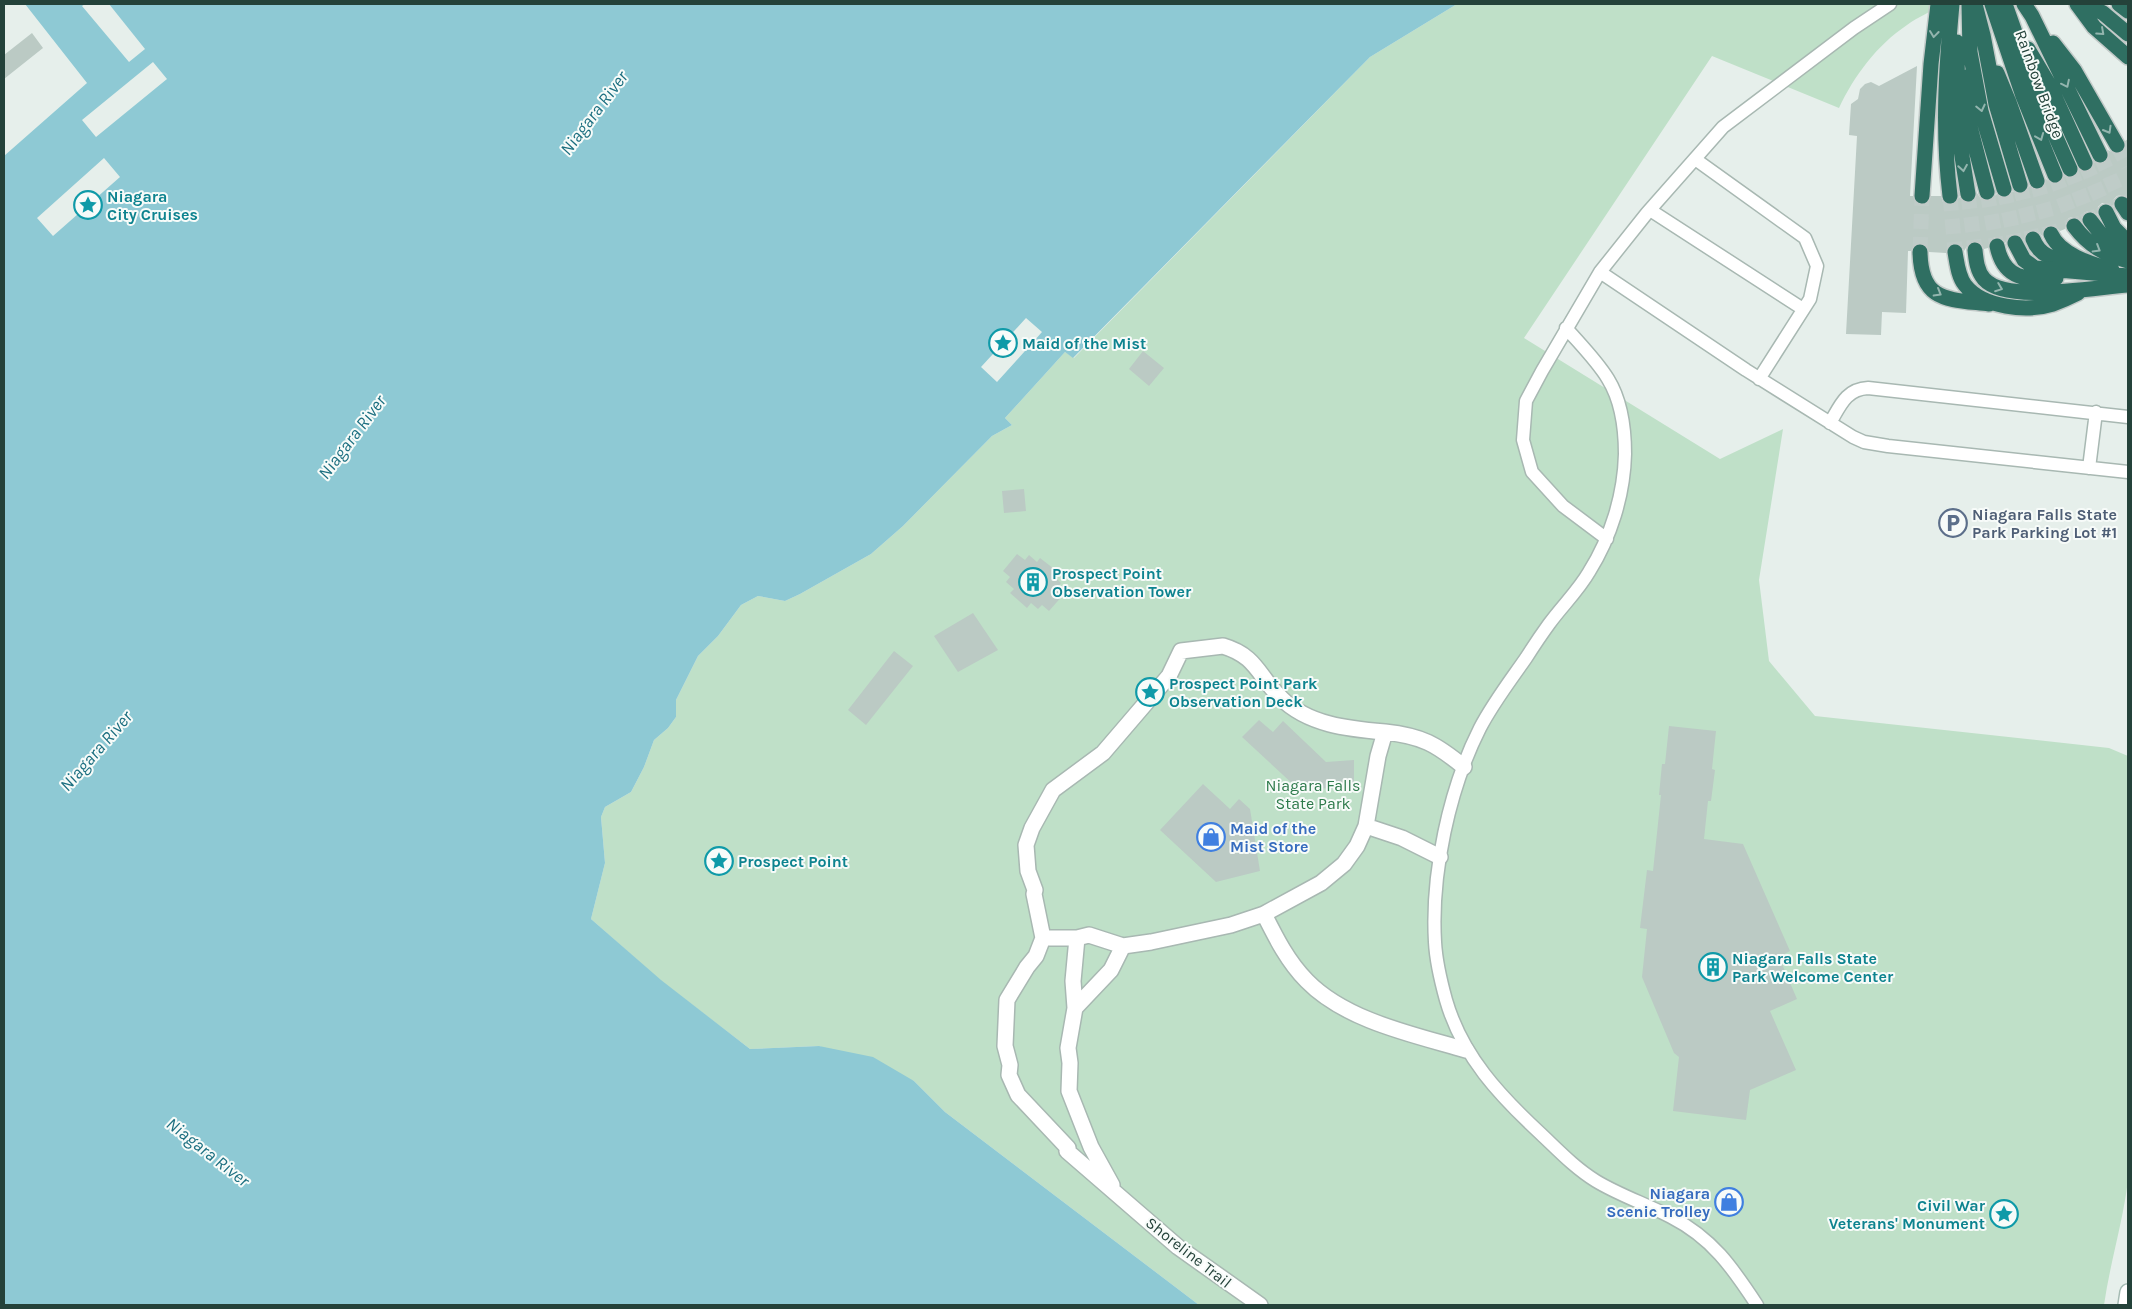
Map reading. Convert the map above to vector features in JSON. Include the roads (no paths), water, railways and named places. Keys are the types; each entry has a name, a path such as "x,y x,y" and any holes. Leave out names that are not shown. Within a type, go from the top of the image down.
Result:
{"highway":[{"path":"1922,196 1931,64 1938,4"},
{"path":"1953,4 1961,50 1967,115 1987,192"},
{"path":"1950,196 1944,132 1969,4"},
{"path":"1975,4 1985,42 1996,104 2020,185"},
{"name":"Rainbow Bridge","path":"1992,4 2009,24 2023,96 2055,176"},
{"path":"2005,4 2009,24 2070,170"},
{"path":"2077,4 2094,26 2128,56"},
{"path":"2086,4 2103,13 2128,34"},
{"path":"2119,4 2128,11"},
{"path":"2028,10 2074,70 2117,146"},
{"path":"2028,10 2100,155"},
{"path":"2009,24 2050,86 2085,163"},
{"path":"1985,42 2037,181"},
{"path":"1961,50 2004,189"},
{"path":"1961,50 1958,131 1968,194"},
{"path":"2106,212 2114,228 2128,242"},
{"path":"2090,220 2104,238 2128,250"},
{"path":"2074,226 2085,240 2098,250 2128,260"},
{"path":"2051,234 2060,248 2099,276"},
{"path":"2033,239 2038,250 2045,256 2128,285"},
{"path":"2015,243 2024,260 2035,268 2099,276"},
{"path":"1998,246 2004,266 2019,276 2041,279 2128,275"},
{"path":"1974,250 1984,279 1989,284 2007,291 2030,294 2099,276"},
{"path":"1920,252 1922,271 1926,284 1938,295 1956,300 2012,306 2043,306 2099,276"},
{"path":"1955,252 1959,273 1970,291 1992,302 2012,306"}],"street":[{"path":"1120,1197 1067,1151 1068,1148 1018,1095 1008,1075 1010,1065 1005,1046 1007,1000 1036,956 1043,938 1034,894 1035,890 1028,871 1026,845 1032,828 1053,790 1103,753 1169,676 1181,651 1223,646 1245,654 1279,697 1292,708 1331,725 1355,730 1406,735 1426,741 1442,749 1464,767"},
{"path":"1043,938 1077,938 1089,934 1103,941 1123,946 1151,942 1215,928 1264,914 1320,883 1344,864 1357,846 1366,826 1378,756 1385,732"},
{"path":"1366,826 1402,838 1440,858"},
{"path":"1264,914 1284,952 1294,966 1306,980 1326,997 1390,1027 1466,1050"},
{"path":"1077,938 1073,981 1075,1008 1068,1048 1070,1064 1069,1091 1091,1147 1108,1181 1120,1197"},
{"path":"1075,1008 1111,970 1123,946"},
{"name":"Shoreline Trail","path":"1120,1197 1178,1247 1260,1305"},
{"path":"2126,1305 2128,1292"}],"lane":[{"path":"1607,538 1563,506 1532,472 1523,440 1526,401 1566,328 1600,272 1650,210 1723,127 1854,28 1890,4"},
{"path":"1695,158 1805,238 1817,266 1810,299 1759,379"},
{"path":"1650,210 1803,309"},
{"path":"1600,272 1759,379 1858,440 1871,444 2128,472"},
{"path":"1566,328 1608,379 1622,420 1625,444 1622,482 1617,508 1607,538 1590,572 1548,624 1495,702 1478,734 1464,767 1440,858 1434,917 1435,946 1446,1001 1455,1026 1466,1050 1478,1068 1500,1094 1574,1165 1613,1190 1673,1218 1715,1248 1730,1264 1757,1305"},
{"path":"1830,423 1847,395 1852,391 1862,388 2096,412 2128,417"},
{"path":"2089,468 2096,412"}],"water":[{"name":"Niagara River","path":"25,4 1457,4 1370,57 1073,358 1065,352 1005,418 1012,425 992,436 903,526 871,554 785,601 758,596 741,605 718,636 698,656 676,700 676,717 668,728 654,740 644,767 631,792 605,807 601,817 605,863 591,919 661,980 750,1049 819,1046 873,1057 914,1081 945,1112 1199,1305 4,1305 4,156 87,83"}],"tunnel":[{"path":"2117,145 2128,166"},
{"path":"2100,155 2122,204"},
{"path":"2085,163 2106,212"},
{"path":"2070,169 2090,220"},
{"path":"2055,175 2074,226"},
{"path":"2037,181 2051,234"},
{"path":"2020,185 2033,239"},
{"path":"2004,189 2015,243"},
{"path":"1987,192 1997,246"},
{"path":"1968,194 1975,250"},
{"path":"1920,252 1922,196"},
{"path":"1950,196 1955,252"}],"place":[{"name":"Niagara City Cruises","path":"88,205"},
{"name":"Maid of the Mist","path":"1003,343"},
{"name":"Niagara Falls State Park Parking Lot #1","path":"1953,523"},
{"name":"Prospect Point Observation Tower","path":"1033,582"},
{"name":"Prospect Point Park Observation Deck","path":"1150,692"},
{"name":"Maid of the Mist Store","path":"1211,837"},
{"name":"Prospect Point","path":"719,861"},
{"name":"Niagara Falls State Park Welcome Center","path":"1713,967"},
{"name":"Niagara Scenic Trolley","path":"1729,1202"},
{"name":"Civil War Veterans' Monument","path":"2004,1214"}],"park label":[{"name":"Niagara Falls State Park","path":"1313,794"}]}
